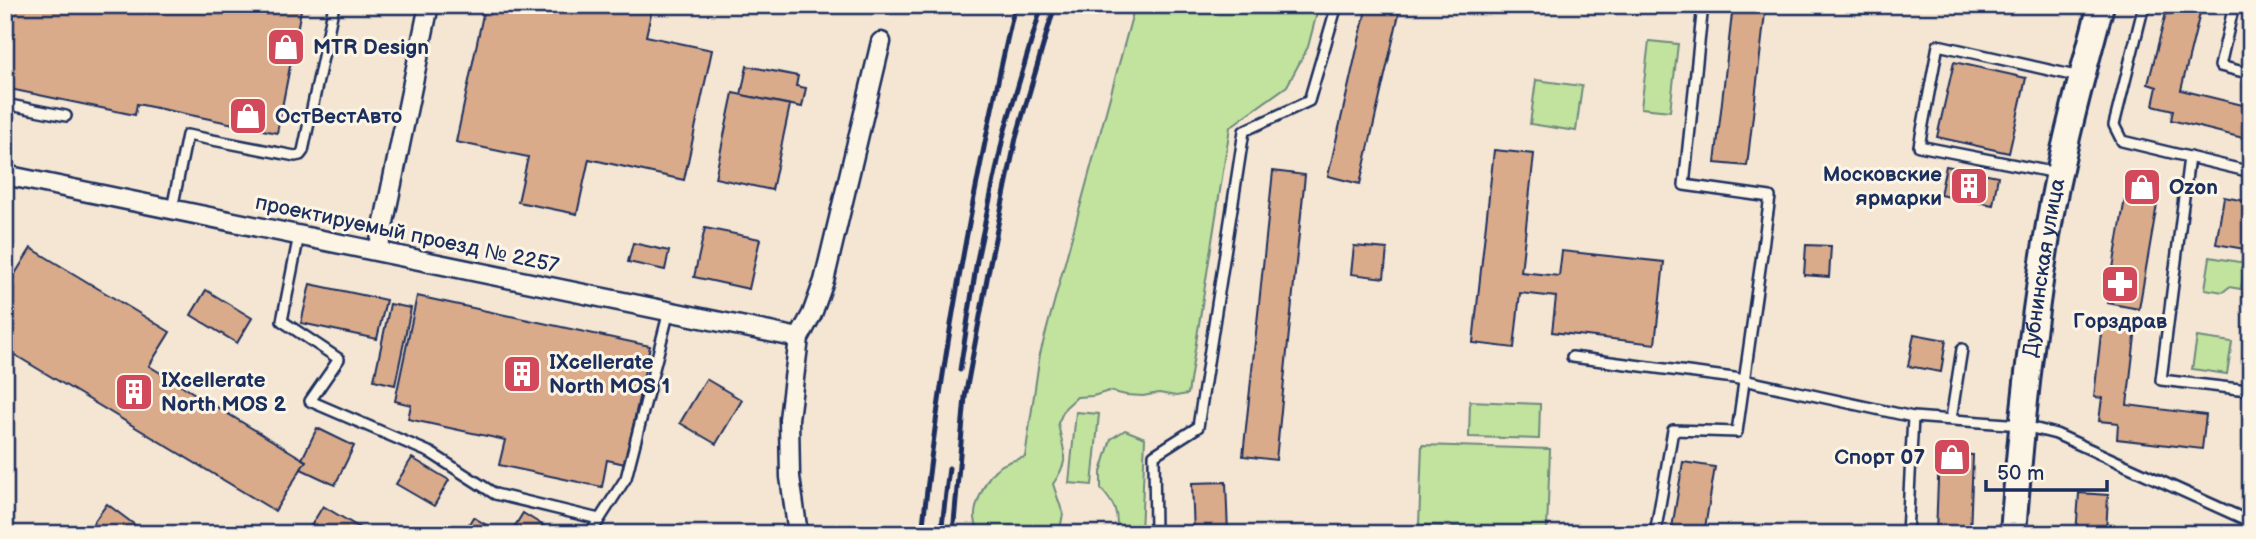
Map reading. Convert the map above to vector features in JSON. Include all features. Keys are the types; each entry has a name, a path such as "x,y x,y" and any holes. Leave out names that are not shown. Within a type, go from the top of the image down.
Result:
{"main road":[{"name":"Дубнинская улица","path":"2012,534 2021,425 2038,297 2059,174 2101,5"}],"street":[{"path":"377,251 429,5"},
{"path":"798,534 790,477 789,419 799,338 813,314 824,281 881,42"},
{"name":"проектируемый проезд № 2257","path":"5,175 799,338"}],"lane":[{"path":"172,209 187,135 300,155 334,5"},
{"path":"1155,534 1154,455 1198,427 1244,131 1309,101 1336,5"},
{"path":"1655,534 1673,430 1737,432 1770,197 1684,185 1703,5"},
{"path":"2144,5 2114,125 2122,141 2251,172"},
{"path":"2234,5 2220,66 2251,74"},
{"path":"2059,174 1919,146 1938,45 2081,77"},
{"path":"5,104 66,116"},
{"path":"2189,157 2161,380 2249,391 2251,379"},
{"path":"299,235 282,321 339,359 310,401 431,453 495,494 599,519"},
{"path":"590,534 626,478 669,311"},
{"path":"1951,419 1962,349"},
{"path":"1572,357 1744,380 1913,416 2021,425 2056,434 2251,522"},
{"path":"1907,534 1913,416"}],"green space":[{"path":"1135,5 1319,5 1308,47 1287,86 1230,127 1188,394 1176,396 1159,393 1143,396 1109,391 1077,397 1065,408 1058,423 1064,454 1062,467 1053,484 1063,514 1059,534 979,534 975,512 988,480 1001,466 1025,457 1040,354"},
{"path":"1649,41 1678,44 1670,111 1641,108"},
{"path":"1536,80 1582,86 1576,131 1530,124"},
{"path":"2210,257 2245,263 2241,289 2229,287 2223,292 2205,289"},
{"path":"2197,337 2232,342 2227,374 2192,369"},
{"path":"1470,401 1540,404 1539,439 1469,437"},
{"path":"1076,412 1099,414 1092,485 1069,483"},
{"path":"1125,430 1145,438 1141,534 1116,534 1115,509 1101,489 1101,472 1111,439"},
{"path":"1422,445 1550,449 1547,530 1419,525"}],"building":[{"path":"5,5 302,5 277,133 137,104 135,115 5,88"},
{"path":"485,5 653,5 646,36 712,50 684,180 589,159 577,214 518,202 528,157 456,142"},
{"path":"1367,5 1401,5 1360,184 1328,176"},
{"path":"1733,5 1766,5 1747,166 1715,163"},
{"path":"2168,5 2202,5 2181,90 2251,107 2251,140 2171,120 2173,110 2153,105 2157,87 2148,84"},
{"path":"1954,62 2026,78 2009,153 1937,137"},
{"path":"747,66 798,76 796,86 806,88 802,107 741,95"},
{"path":"733,93 790,105 772,190 715,178"},
{"path":"1494,150 1534,154 1521,272 1559,276 1562,251 1664,262 1655,344 1552,332 1556,297 1520,293 1514,348 1473,343"},
{"name":"Московские ярмарки","path":"1946,166 1998,176 1993,205 1940,195"},
{"path":"1273,171 1305,175 1276,460 1243,456"},
{"path":"2128,181 2160,187 2139,309 2107,303"},
{"path":"2224,197 2251,202 2250,250 2216,244"},
{"path":"705,228 760,239 749,289 694,277"},
{"path":"633,243 669,251 665,270 628,262"},
{"path":"1806,245 1831,246 1829,277 1804,275"},
{"path":"1354,246 1387,249 1384,278 1351,274"},
{"name":"IXcellerate North MOS 2","path":"31,248 170,332 149,366 306,461 275,511 5,349 5,290"},
{"path":"310,284 386,300 377,339 301,323"},
{"path":"206,290 252,318 237,343 191,315"},
{"name":"IXcellerate North MOS 1","path":"417,296 650,346 625,464 607,460 602,487 499,465 505,440 408,419 411,405 395,401"},
{"path":"390,304 411,308 395,385 374,380"},
{"path":"2102,324 2136,328 2127,405 2206,415 2202,449 2117,439 2118,423 2099,421 2102,398 2094,397"},
{"path":"1914,334 1946,340 1941,372 1908,366"},
{"path":"706,379 742,400 716,444 680,423"},
{"path":"317,428 354,446 335,485 301,469 306,461 302,459"},
{"path":"1939,453 1973,455 1970,534 1936,534"},
{"path":"412,458 449,480 434,506 396,484"},
{"path":"1683,462 1715,467 1704,534 1671,534"},
{"path":"1226,482 1228,534 1194,534 1192,483"},
{"path":"2079,493 2108,495 2106,534 2076,534"},
{"path":"107,504 147,534 102,534 91,526"},
{"path":"323,506 370,534 306,534"},
{"path":"523,513 557,534 510,534"},
{"path":"473,517 500,533 500,534 463,534"}],"railway":[{"path":"922,534 949,334 986,136 1015,5"},
{"path":"960,370 977,260 1004,133 1042,5"},
{"path":"953,534 965,397 990,263 1016,138 1055,5"},
{"path":"941,534 949,468"}],"place":[{"name":"MTR Design","path":"286,47"},
{"name":"ОстВестАвто","path":"248,116"},
{"name":"Московские ярмарки","path":"1969,186"},
{"name":"Ozon","path":"2142,187"},
{"name":"Горздрав","path":"2120,284"},
{"name":"IXcellerate North MOS 1","path":"522,374"},
{"name":"IXcellerate North MOS 2","path":"134,392"},
{"name":"Спорт 07","path":"1952,457"}]}
